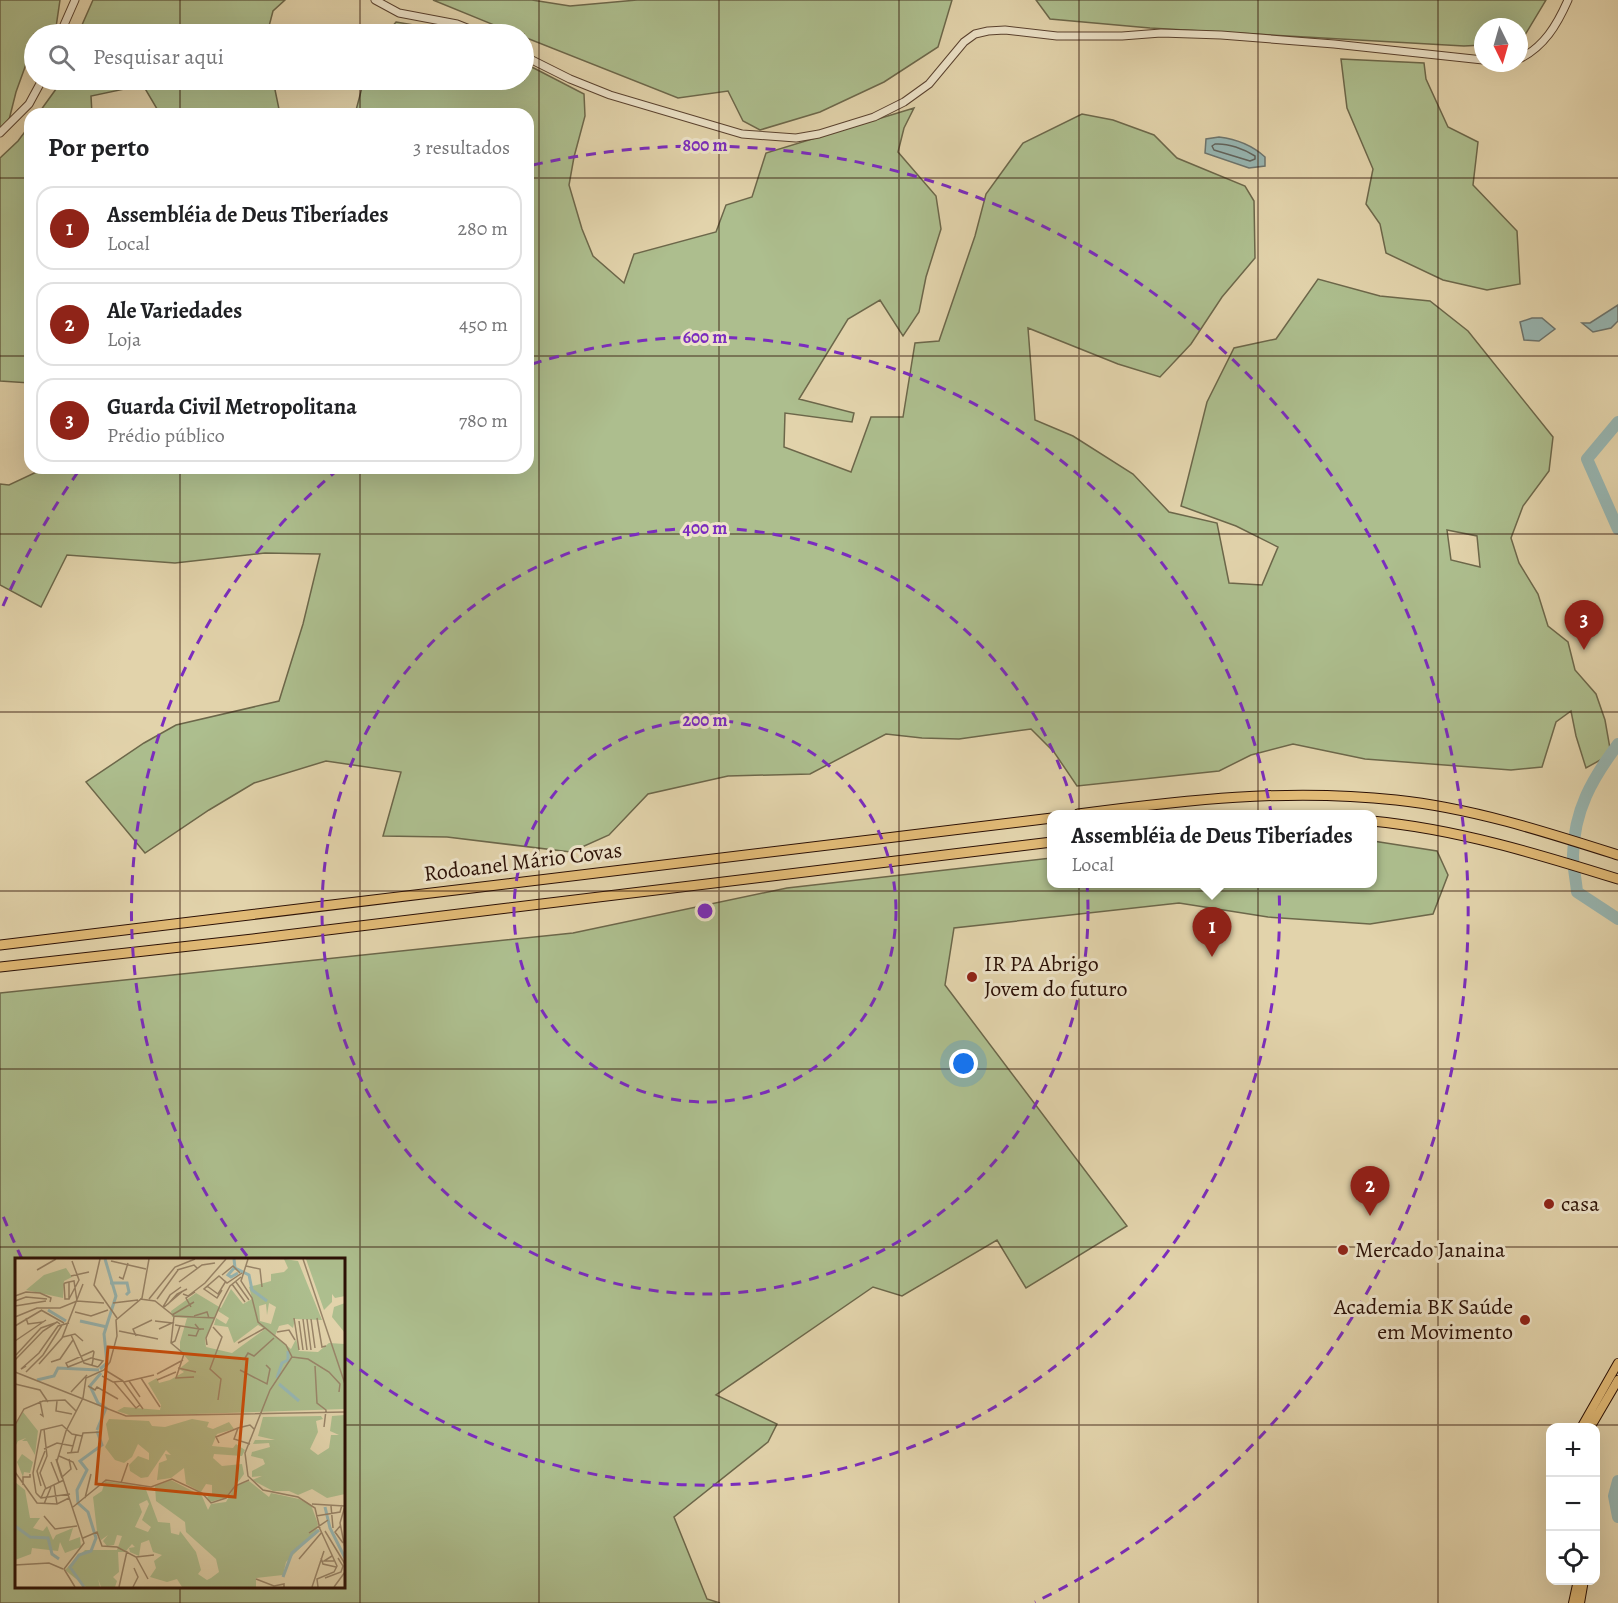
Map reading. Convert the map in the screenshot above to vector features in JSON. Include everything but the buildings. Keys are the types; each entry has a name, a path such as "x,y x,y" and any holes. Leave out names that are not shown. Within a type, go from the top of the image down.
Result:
{"highway":[{"path":"1113,810 1266,794 1334,795 1398,800 1450,809 1530,828 1618,855"},
{"name":"Rodoanel Mário Covas","path":"0,945 1047,819"},
{"path":"1377,822 1449,833 1523,851 1618,879"},
{"name":"Rodoanel Mário Covas","path":"0,967 265,938 1047,843"}],"main road":[{"path":"1584,1423 1618,1363"},
{"path":"1593,1423 1618,1380"},
{"path":"1573,1603 1577,1585"},
{"path":"1580,1603 1583,1585"}],"street":[{"path":"64,24 75,0"},
{"path":"375,0 399,13 457,24"},
{"path":"1528,54 1547,38 1568,0"},
{"path":"534,61 610,95 742,134 792,138 819,134 873,117 904,102 929,84 964,42 975,34 988,31 1057,36 1122,36 1161,33 1221,35 1474,59"},
{"path":"25,108 37,90"},
{"path":"0,133 24,109"}],"green space":[{"path":"0,0 60,0 56,24 24,24 24,70 8,124 0,128"},
{"path":"93,0 285,0 273,11 270,24 82,24"},
{"path":"433,0 532,0 570,6 637,0 952,0 938,47 884,82 820,112 760,130 743,121 728,91 678,98 534,41 534,24 492,24"},
{"path":"1036,0 1546,0 1528,30 1528,18 1474,18 1474,45 1464,46 1150,28 1050,19"},
{"path":"1341,59 1424,63 1426,79 1448,127 1478,142 1473,185 1517,231 1520,284 1487,290 1443,280 1386,253 1380,224 1366,204 1373,169 1347,108"},
{"path":"534,68 584,94 585,116 569,185 593,256 624,283 634,254 716,232 726,205 752,197 766,153 914,108 904,128 898,152 936,196 941,229 926,277 919,312 903,336 880,300 848,319 799,399 854,413 852,422 785,413 784,447 851,472 871,417 903,417 915,343 939,341 975,236 986,194 1023,143 1082,114 1113,120 1154,135 1177,158 1245,186 1254,201 1255,258 1222,297 1191,344 1160,377 1118,364 1028,328 1035,420 1073,436 1133,474 1169,512 1217,523 1229,583 1262,585 1278,547 1236,526 1181,506 1207,402 1234,348 1276,339 1318,279 1380,296 1430,301 1468,331 1553,437 1549,471 1523,506 1511,538 1519,563 1538,594 1548,626 1568,642 1575,670 1596,694 1605,720 1611,754 1586,768 1571,711 1556,722 1542,767 1511,770 1365,759 1293,744 1251,755 1219,771 1077,786 1054,752 1031,729 959,739 886,734 810,774 728,776 648,794 609,835 571,852 447,837 383,836 401,772 326,761 254,783 145,853 86,782 144,743 176,725 279,701 303,624 320,554 265,553 175,563 67,555 41,607 0,585 0,484 9,485 32,474 534,474 534,108 357,108 361,90 534,90","holes":["1447,530 1477,536 1480,567 1451,560"]},
{"path":"55,90 119,90 91,96 92,108 42,108"},
{"path":"146,90 275,90 279,108 156,108"},
{"path":"24,133 24,383 0,381 0,158"},
{"path":"1377,842 1437,851 1448,875 1433,914 1370,924 1268,917 1179,903 954,928 945,985 1127,1226 1026,1288 997,1240 902,1296 873,1287 716,1395 777,1424 768,1442 674,1517 707,1599 720,1603 0,1603 0,993 573,933 787,888 1047,858 1047,888 1377,888"}],"water":[{"path":"1219,137 1250,146 1265,157 1265,166 1249,168 1205,153 1206,139"},
{"path":"1618,305 1618,321 1611,328 1593,332 1582,323 1590,323"},
{"path":"1542,318 1555,329 1539,341 1524,340 1520,322"}],"waterway":[{"path":"1618,422 1587,459 1618,529"},
{"path":"1618,744 1586,796 1577,824 1573,855 1577,892 1618,919"},
{"path":"1618,1481 1614,1496 1618,1517"}],"place":[{"name":"Guarda Civil Metropolitana","path":"1584,650"},
{"name":"Assembléia de Deus Tiberíades","path":"1212,957"},
{"name":"IR PA Abrigo Jovem do futuro","path":"972,977"},
{"name":"casa","path":"1549,1204"},
{"name":"Ale Variedades","path":"1370,1216"},
{"name":"Mercado Janaina","path":"1343,1250"},
{"name":"Academia BK Saúde em Movimento","path":"1525,1320"}]}
